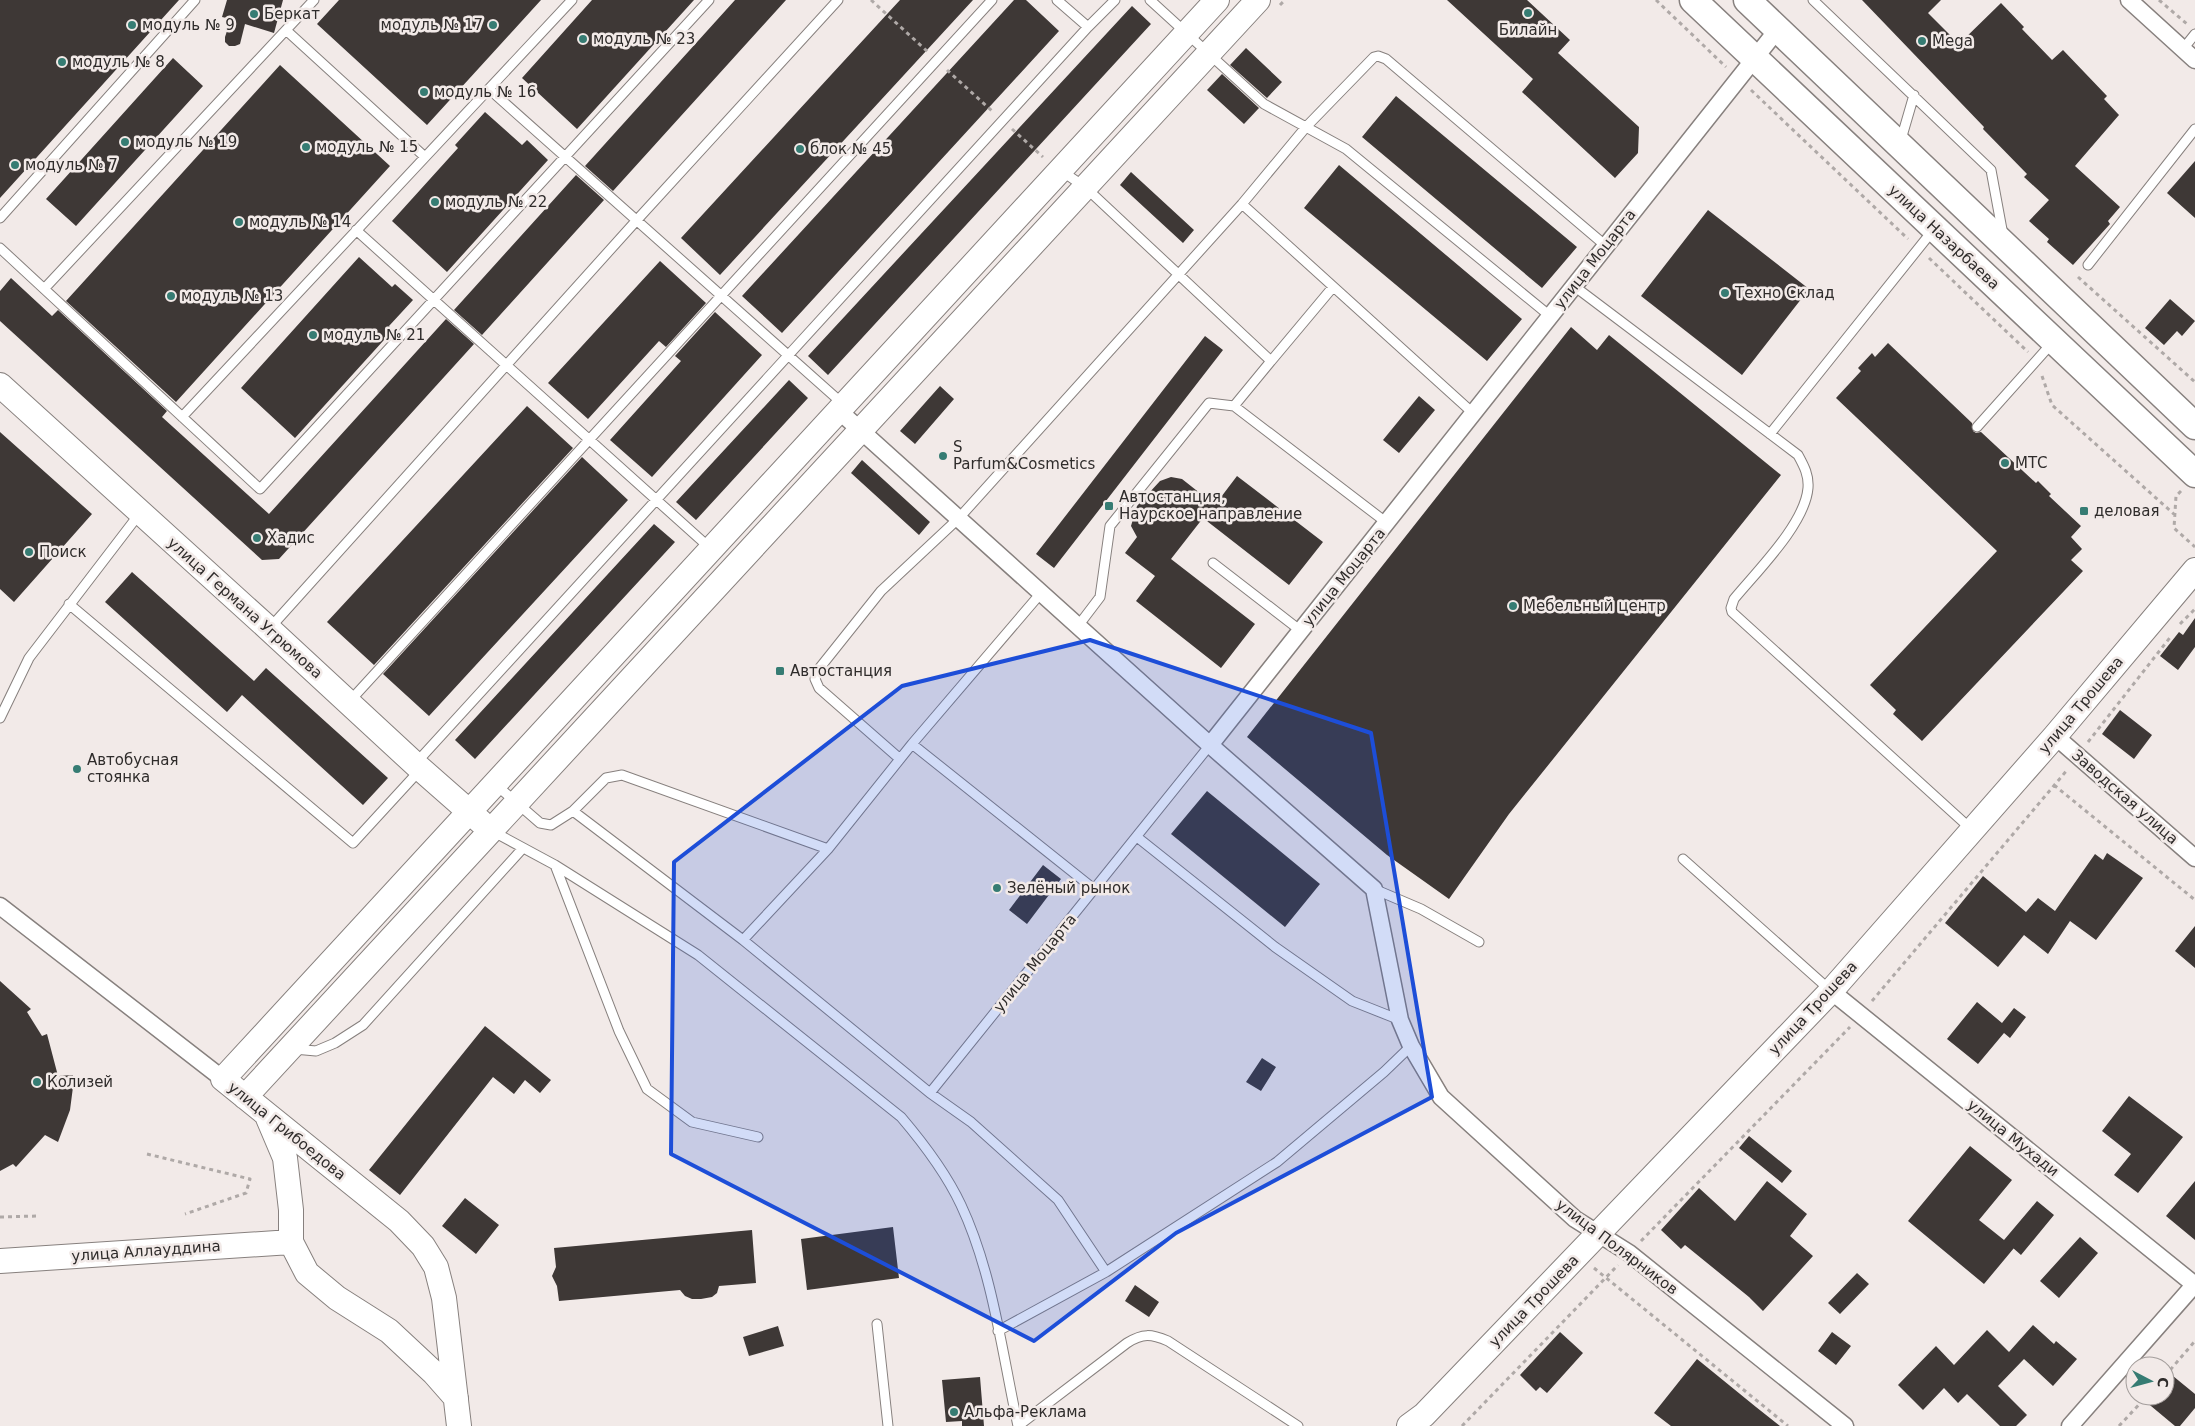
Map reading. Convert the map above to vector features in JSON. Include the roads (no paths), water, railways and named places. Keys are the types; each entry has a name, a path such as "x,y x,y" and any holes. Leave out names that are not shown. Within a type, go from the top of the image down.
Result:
{"main road":[{"name":"улица Назарбаева","path":"1693,0 2054,341 2189,482"},
{"path":"1747,0 2195,426"}],"street":[{"path":"222,1079 841,407 1051,163 1186,33 1217,0"},
{"path":"245,1097 1258,0"},
{"path":"2129,0 2195,60"},
{"name":"улица Моцарта","path":"1210,746 1778,29"},
{"name":"улица Германа Угрюмова","path":"0,385 418,767 492,831"},
{"path":"841,407 861,430 1210,746 1374,889"},
{"name":"улица Трошева","path":"1409,1426 1424,1415 1831,991 2055,736 2195,570"},
{"name":"Заводская улица","path":"2055,736 2195,858"},
{"name":"улица Полярников","path":"1374,889 1400,1020 1410,1046 1441,1098 1575,1219 1629,1254 1845,1426"},
{"name":"улица Грибоедова","path":"0,906 245,1097 399,1221 423,1246 436,1267 444,1298 459,1426"},
{"name":"улица Мухади","path":"1831,991 2195,1285"},
{"path":"268,1116 285,1158 291,1210 291,1242 307,1273 337,1298 390,1331 434,1373 456,1398"},
{"name":"улица Аллауддина","path":"0,1260 291,1242"},
{"path":"2070,1426 2195,1285"}],"lane":[{"path":"0,218 195,0"},
{"path":"44,289 314,0"},
{"path":"182,417 572,0"},
{"path":"0,249 260,489 567,157 709,0"},
{"path":"269,629 636,221 838,0"},
{"path":"349,702 992,0"},
{"path":"1057,0 1088,27"},
{"path":"69,604 353,842 656,500 1088,27 1115,0"},
{"path":"1150,0 1264,104 1346,149 1550,316"},
{"path":"1814,0 1991,170 2005,246"},
{"path":"287,31 426,156"},
{"path":"2183,49 2195,34"},
{"path":"900,759 819,688 816,684 816,674 881,592 959,518 1242,204 1306,127 1374,57 1382,57 1606,246"},
{"path":"489,88 788,356 841,407"},
{"path":"1900,145 1914,95"},
{"path":"2088,264 2195,129"},
{"path":"1051,163 1086,187 1271,361"},
{"path":"1242,204 1474,414"},
{"path":"1770,434 1934,228"},
{"path":"356,230 711,549"},
{"path":"1574,286 1798,455 1806,471 1808,488 1802,509 1792,528 1734,599 1731,608 1732,612 1972,830"},
{"path":"1234,406 1333,287"},
{"path":"1977,427 2054,341"},
{"path":"1078,626 1100,597 1110,526 1209,403 1234,406 1386,523"},
{"path":"0,718 29,658 140,512"},
{"path":"1213,562 1301,631"},
{"path":"743,940 828,849 912,744 1042,593"},
{"path":"912,744 1094,889"},
{"name":"улица Моцарта","path":"930,1093 1210,746"},
{"path":"494,784 540,823 551,825 573,810 606,778 622,775 828,849"},
{"path":"573,810 743,940 930,1093 971,1122 1058,1200 1106,1272"},
{"path":"492,831 555,865 698,955 901,1117 925,1146 961,1204 978,1248 1018,1426 1127,1343 1146,1334 1155,1335 1168,1341 1298,1426"},
{"path":"1137,837 1275,947 1352,1001 1400,1020"},
{"path":"289,1049 316,1051 335,1043 363,1025 522,848"},
{"path":"1683,860 1831,991"},
{"path":"555,865 619,1030 647,1089 692,1122 758,1137"},
{"path":"1374,889 1420,909 1479,942"},
{"path":"998,1331 1106,1272 1277,1162 1384,1072 1410,1046"},
{"path":"876,1324 888,1426"}],"place":[{"name":"Билайн","path":"1528,13"},
{"name":"Беркат","path":"254,14"},
{"name":"модуль № 9","path":"132,25"},
{"name":"модуль № 17","path":"493,25"},
{"name":"модуль № 23","path":"583,39"},
{"name":"Mega","path":"1922,41"},
{"name":"модуль № 8","path":"62,62"},
{"name":"модуль № 16","path":"424,92"},
{"name":"модуль № 19","path":"125,142"},
{"name":"модуль № 15","path":"306,147"},
{"name":"блок № 45","path":"800,149"},
{"name":"модуль № 7","path":"15,165"},
{"name":"модуль № 22","path":"435,202"},
{"name":"модуль № 14","path":"239,222"},
{"name":"Техно Склад","path":"1725,293"},
{"name":"модуль № 13","path":"171,296"},
{"name":"модуль № 21","path":"313,335"},
{"name":"S Parfum&Cosmetics","path":"943,456"},
{"name":"МТС","path":"2005,463"},
{"name":"Автостанция, Наурское направление","path":"1109,506"},
{"name":"деловая","path":"2084,511"},
{"name":"Хадис","path":"257,538"},
{"name":"Поиск","path":"29,552"},
{"name":"Мебельный центр","path":"1513,606"},
{"name":"Автостанция","path":"780,671"},
{"name":"Автобусная стоянка","path":"77,769"},
{"name":"Зелёный рынок","path":"997,888"},
{"name":"Колизей","path":"37,1082"},
{"name":"Альфа-Реклама","path":"954,1412"}]}
